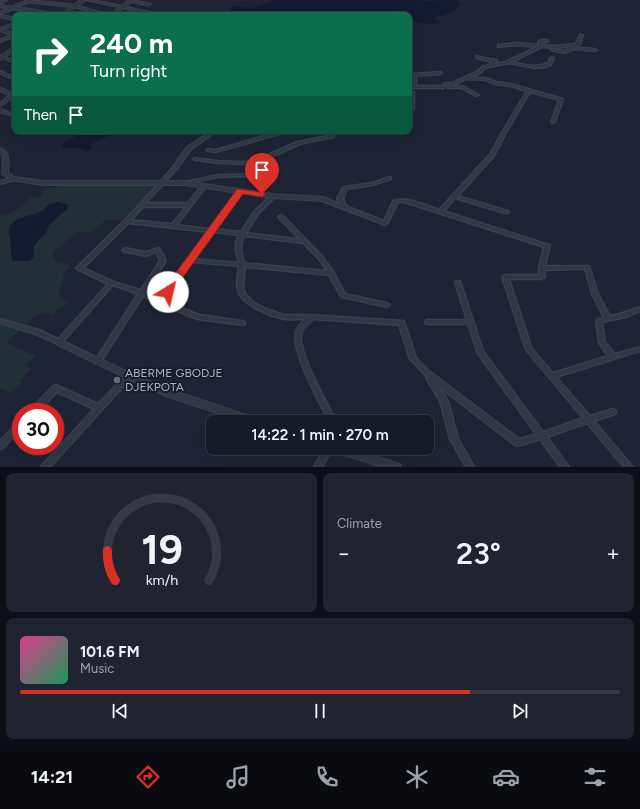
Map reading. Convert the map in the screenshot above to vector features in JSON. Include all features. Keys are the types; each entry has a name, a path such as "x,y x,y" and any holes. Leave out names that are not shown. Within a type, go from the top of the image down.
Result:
{"street":[{"path":"0,3 3,0"},
{"path":"0,14 31,0 74,6 97,12"},
{"path":"67,12 84,0"},
{"path":"88,0 148,12"},
{"path":"116,12 132,0 149,4"},
{"path":"0,6 46,12"},
{"path":"0,14 12,18"},
{"path":"0,30 12,25"},
{"path":"0,30 12,34"},
{"path":"0,41 12,36"},
{"path":"578,44 581,36"},
{"path":"499,46 511,44 532,44 595,50 578,44 560,46"},
{"path":"507,63 541,45"},
{"path":"553,50 564,52 576,49"},
{"path":"1,57 12,50"},
{"path":"1,57 12,61"},
{"path":"442,87 446,84 453,84 465,78 490,65 494,61 477,58"},
{"path":"490,65 507,63 545,67 550,64 552,58"},
{"path":"0,72 12,78"},
{"path":"412,75 440,73"},
{"path":"465,78 486,79 495,83 510,85 561,99 553,122"},
{"path":"412,79 414,87 462,87 477,94"},
{"path":"0,89 12,94"},
{"path":"440,212 492,155 529,91"},
{"path":"412,92 412,109"},
{"path":"0,105 12,96"},
{"path":"0,110 8,114"},
{"path":"211,134 189,148 176,168 127,221 79,268 112,283 142,293 160,302 199,317 242,323"},
{"path":"208,150 216,151 268,134"},
{"path":"195,159 245,163 267,157 299,143 332,136"},
{"path":"0,150 6,155 5,174 13,178 33,182 59,184 184,183 203,187 273,196 322,199 385,223 396,201 404,200 547,246 542,268 542,276 505,277 529,350 629,467"},
{"path":"238,175 245,163"},
{"path":"184,183 218,176 259,175"},
{"path":"0,183 13,178"},
{"path":"344,207 340,198 345,188 373,184 390,178"},
{"path":"174,226 203,187"},
{"path":"160,302 240,191"},
{"path":"273,196 256,213 241,234 238,247 242,265 240,286 242,294 251,303 262,310 284,317 311,317 402,323 413,359 427,373 518,443 612,412"},
{"path":"454,196 506,212"},
{"path":"141,205 190,205"},
{"path":"281,217 321,258 343,296 387,305"},
{"path":"127,221 211,232 304,241"},
{"path":"98,361 163,261 158,250 146,254 125,250"},
{"path":"190,260 331,273"},
{"path":"542,268 587,268 595,294 608,319"},
{"path":"458,282 480,352 565,467"},
{"path":"59,342 112,283"},
{"path":"613,357 602,343 598,321 624,315 640,309"},
{"path":"311,317 299,332 298,342 307,369 330,415"},
{"path":"0,321 37,332 129,376 198,404 233,415"},
{"path":"428,322 470,322"},
{"path":"551,376 640,349"},
{"path":"427,373 440,393 446,408 454,439 470,467"},
{"path":"45,467 129,376"},
{"path":"42,403 56,388 99,408"},
{"path":"0,446 12,433"},
{"path":"318,467 325,455"},
{"path":"362,455 395,467"}],"shaded area":[{"path":"59,185 157,185 125,221 106,220 90,233 78,231 52,253 55,262 70,265 70,267 63,274 64,279 60,286 59,298 68,302 52,315 42,312 26,325 0,318 0,215 17,210 30,198 41,197 46,188 57,187","holes":["49,204 64,212 44,231 36,243 33,256 28,261 14,261 10,240 11,225 18,219 42,211"]},
{"path":"0,323 21,329 6,343 36,356 24,366 33,368 19,381 22,383 10,393 0,388"}],"water":[{"path":"275,0 457,0 460,4 454,11 435,18 441,23 432,24 412,21 412,12 229,12 230,9 235,7 253,8"},
{"path":"74,134 112,134 91,144 90,146 92,148 87,151 80,148 61,148 65,141 74,138 76,135"},
{"path":"58,202 68,205 67,209 50,224 46,233 36,243 33,248 34,258 28,261 12,261 10,237 8,233 12,223 20,218 40,212 50,205"}],"place":[{"name":"ABERME GBODJE DJEKPOTA","path":"117,380"}],"route":[{"path":"168,292 240,191 262,194"}]}
